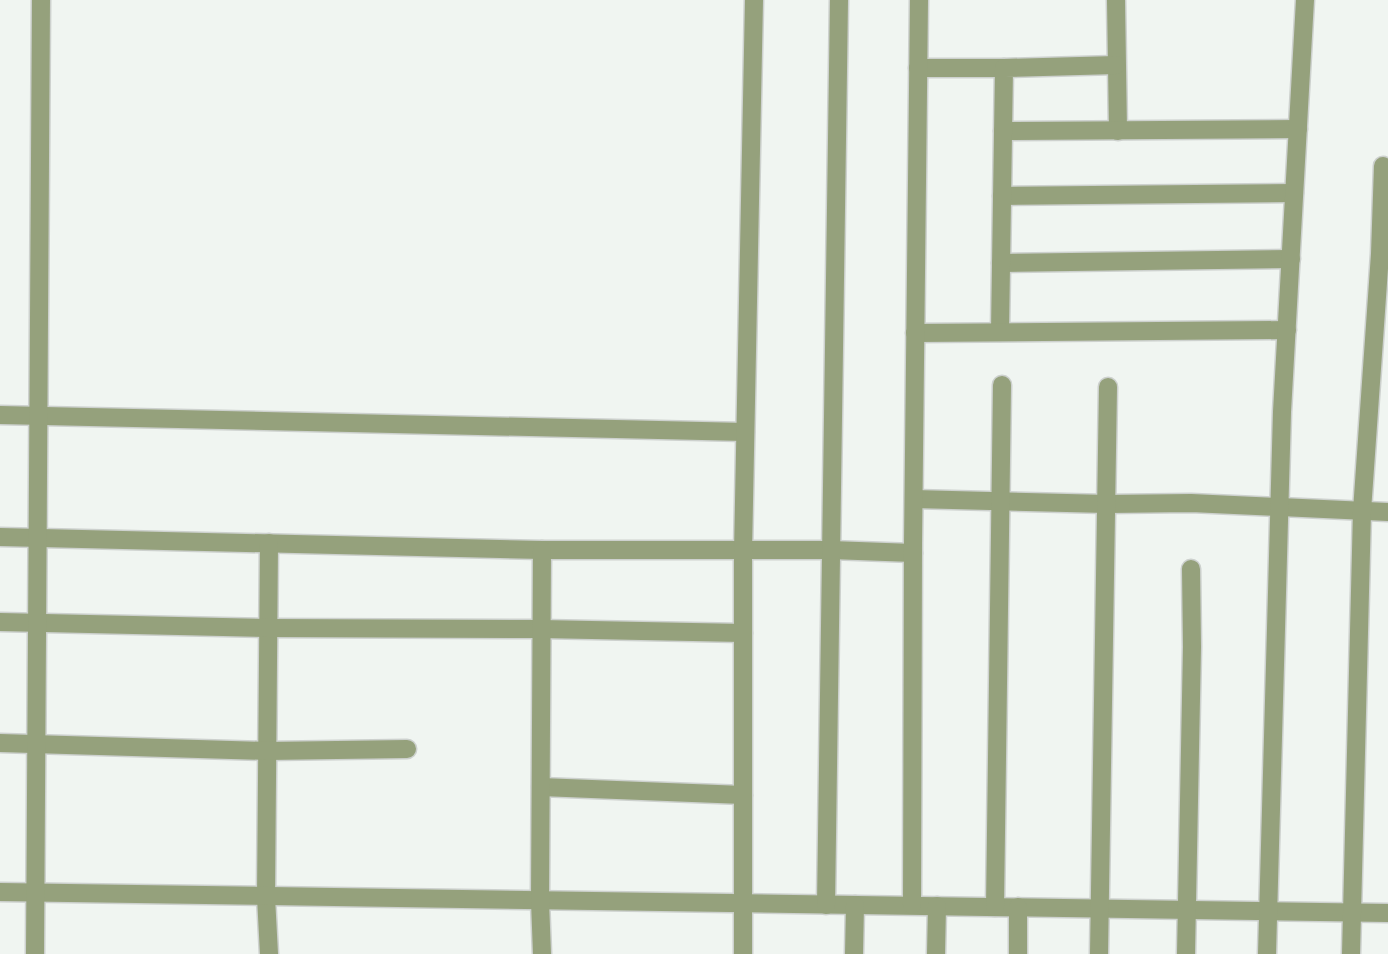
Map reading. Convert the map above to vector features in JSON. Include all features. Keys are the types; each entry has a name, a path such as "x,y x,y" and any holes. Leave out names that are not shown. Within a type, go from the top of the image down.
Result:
{"street":[{"path":"35,954 41,0"},
{"path":"743,954 743,552 754,0"},
{"path":"827,905 839,0"},
{"path":"912,905 919,0"},
{"path":"1116,0 1118,131"},
{"path":"1267,954 1282,412 1305,0"},
{"path":"918,68 1116,65"},
{"path":"1000,332 1004,68"},
{"path":"1003,131 1298,129"},
{"path":"1351,954 1362,511 1379,386 1384,254 1382,166"},
{"path":"1002,196 1294,193"},
{"path":"1001,263 1290,259"},
{"path":"915,333 1287,330"},
{"path":"995,907 1002,385"},
{"path":"1099,954 1108,387"},
{"path":"0,415 745,432"},
{"path":"914,499 1107,504 1191,503 1388,512"},
{"path":"0,537 542,551 913,553"},
{"path":"269,543 266,897 269,954"},
{"path":"542,551 542,954"},
{"path":"1186,954 1191,569"},
{"path":"0,622 743,633"},
{"path":"0,743 267,751 407,750"},
{"path":"541,787 743,794"},
{"path":"0,892 1388,913"},
{"path":"854,954 855,905"},
{"path":"936,954 937,906"},
{"path":"1018,907 1018,954"}]}
